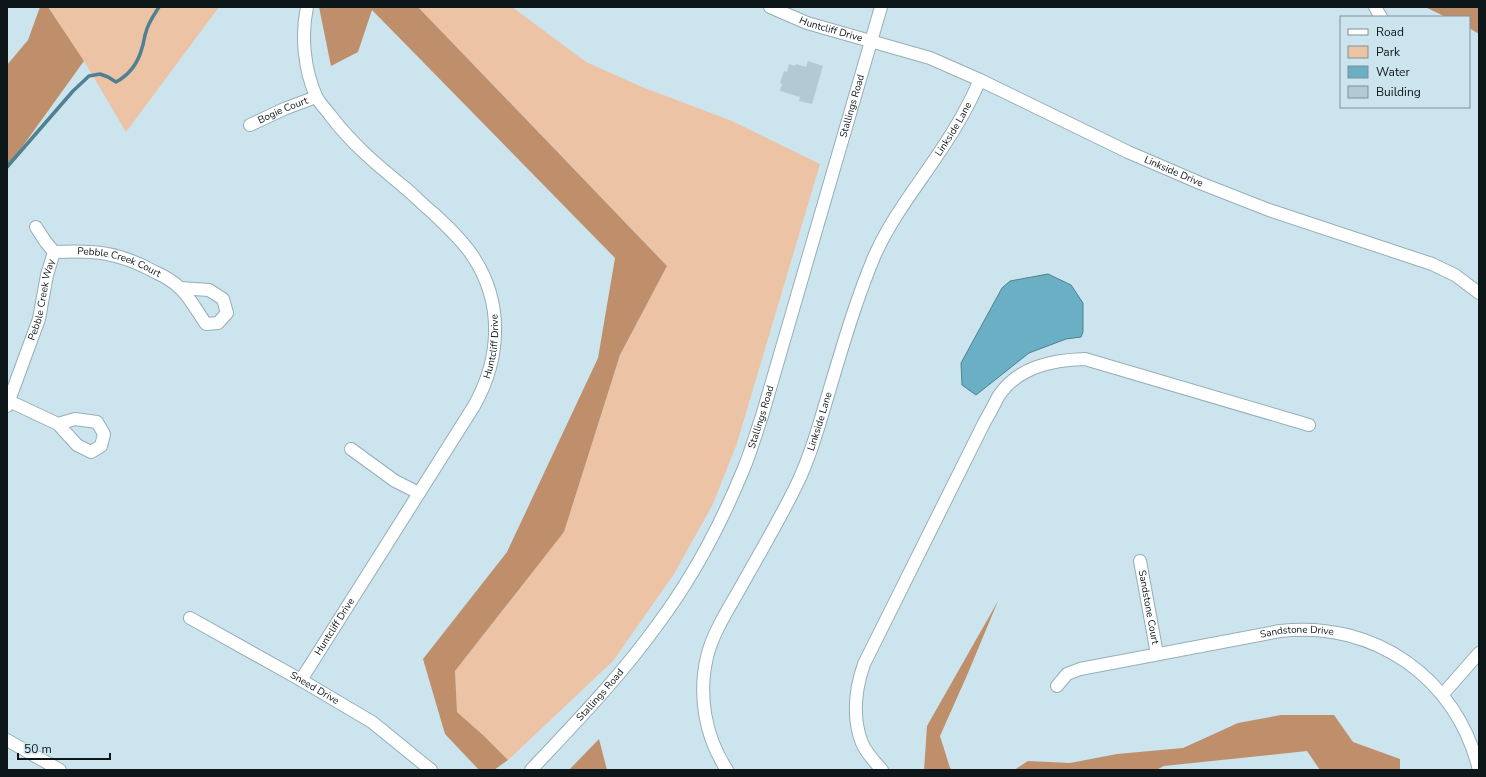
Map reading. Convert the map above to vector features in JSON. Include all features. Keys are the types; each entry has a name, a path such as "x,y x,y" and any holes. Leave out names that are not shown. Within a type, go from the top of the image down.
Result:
{"street":[{"name":"Huntcliff Drive","path":"301,680 474,406 487,379 492,364 496,337 495,318 491,296 479,266 461,241 405,188 357,148 316,97 305,52 304,21 307,7"},
{"name":"Huntcliff Drive","path":"770,7 807,23 871,40"},
{"name":"Stallings Road","path":"531,770 612,682 659,623 680,592 704,550 744,468 762,416 880,7"},
{"path":"1375,7 1381,16"},
{"name":"Linkside Drive","path":"871,40 930,58 980,80 1128,152 1200,184 1268,210 1432,264 1455,275 1479,293"},
{"name":"Linkside Lane","path":"728,770 714,744 708,728 705,712 703,692 707,654 720,624 786,507 802,473 813,444 859,296 875,255 898,213 960,121 980,80"},
{"name":"Bogie Court","path":"250,125 284,109 316,97"},
{"name":"Pebble Creek Way","path":"8,403 12,375 39,319 47,275 54,252 44,241 36,227"},
{"name":"Pebble Creek Court","path":"54,252 99,252 119,256 152,270 180,288"},
{"path":"882,770 862,744 858,727 855,702 858,682 864,664 985,422 999,396 1012,381 1024,372 1048,363 1085,359 1309,425"},
{"path":"8,403 58,424"},
{"path":"351,449 395,481 419,493"},
{"name":"Sandstone Court","path":"1140,561 1157,654"},
{"name":"Sneed Drive","path":"190,618 301,680 372,722 431,770"},
{"name":"Sandstone Drive","path":"1057,686 1067,674 1080,669 1280,631 1304,629 1328,631 1364,640 1396,654 1422,673 1443,694 1457,716 1469,738 1478,770"},
{"path":"1443,694 1479,653"},
{"path":"7,740 40,765 60,770"}],"green space":[{"path":"48,7 219,7 126,132 84,61"},
{"path":"418,7 512,7 586,62 642,87 732,121 820,164 737,443 713,504 674,574 613,661 508,760 457,712 455,671 564,532 620,355 667,266"}],"shaded area":[{"path":"40,7 48,7 84,61 7,168 7,65 28,40"},
{"path":"319,7 418,7 667,266 620,355 564,532 455,671 457,712 508,760 494,770 479,770 445,734 423,659 507,552 598,358 615,258 372,10 358,52 331,66"},
{"path":"1425,7 1479,7 1479,34 1470,29 1470,16 1444,16"},
{"path":"998,601 940,736 950,768 953,770 924,770 927,726"},
{"path":"1281,715 1334,715 1353,742 1400,759 1400,770 1320,770 1307,751 1164,766 1156,770 1014,770 1028,761 1070,763 1117,754 1183,748 1238,723"},
{"path":"599,739 607,770 569,770"}],"water":[{"path":"1048,274 1071,285 1083,303 1083,332 1081,337 1066,339 1029,353 976,395 962,385 961,363 1002,288 1010,281"}],"building":[{"path":"808,61 823,66 812,104 799,101 800,97 780,91 782,84 780,83 784,71 787,72 789,64 795,66 796,64 806,67"}],"waterway":[{"path":"7,167 73,91 89,76 100,74 116,82 129,72 138,59 148,25 159,7"}]}
